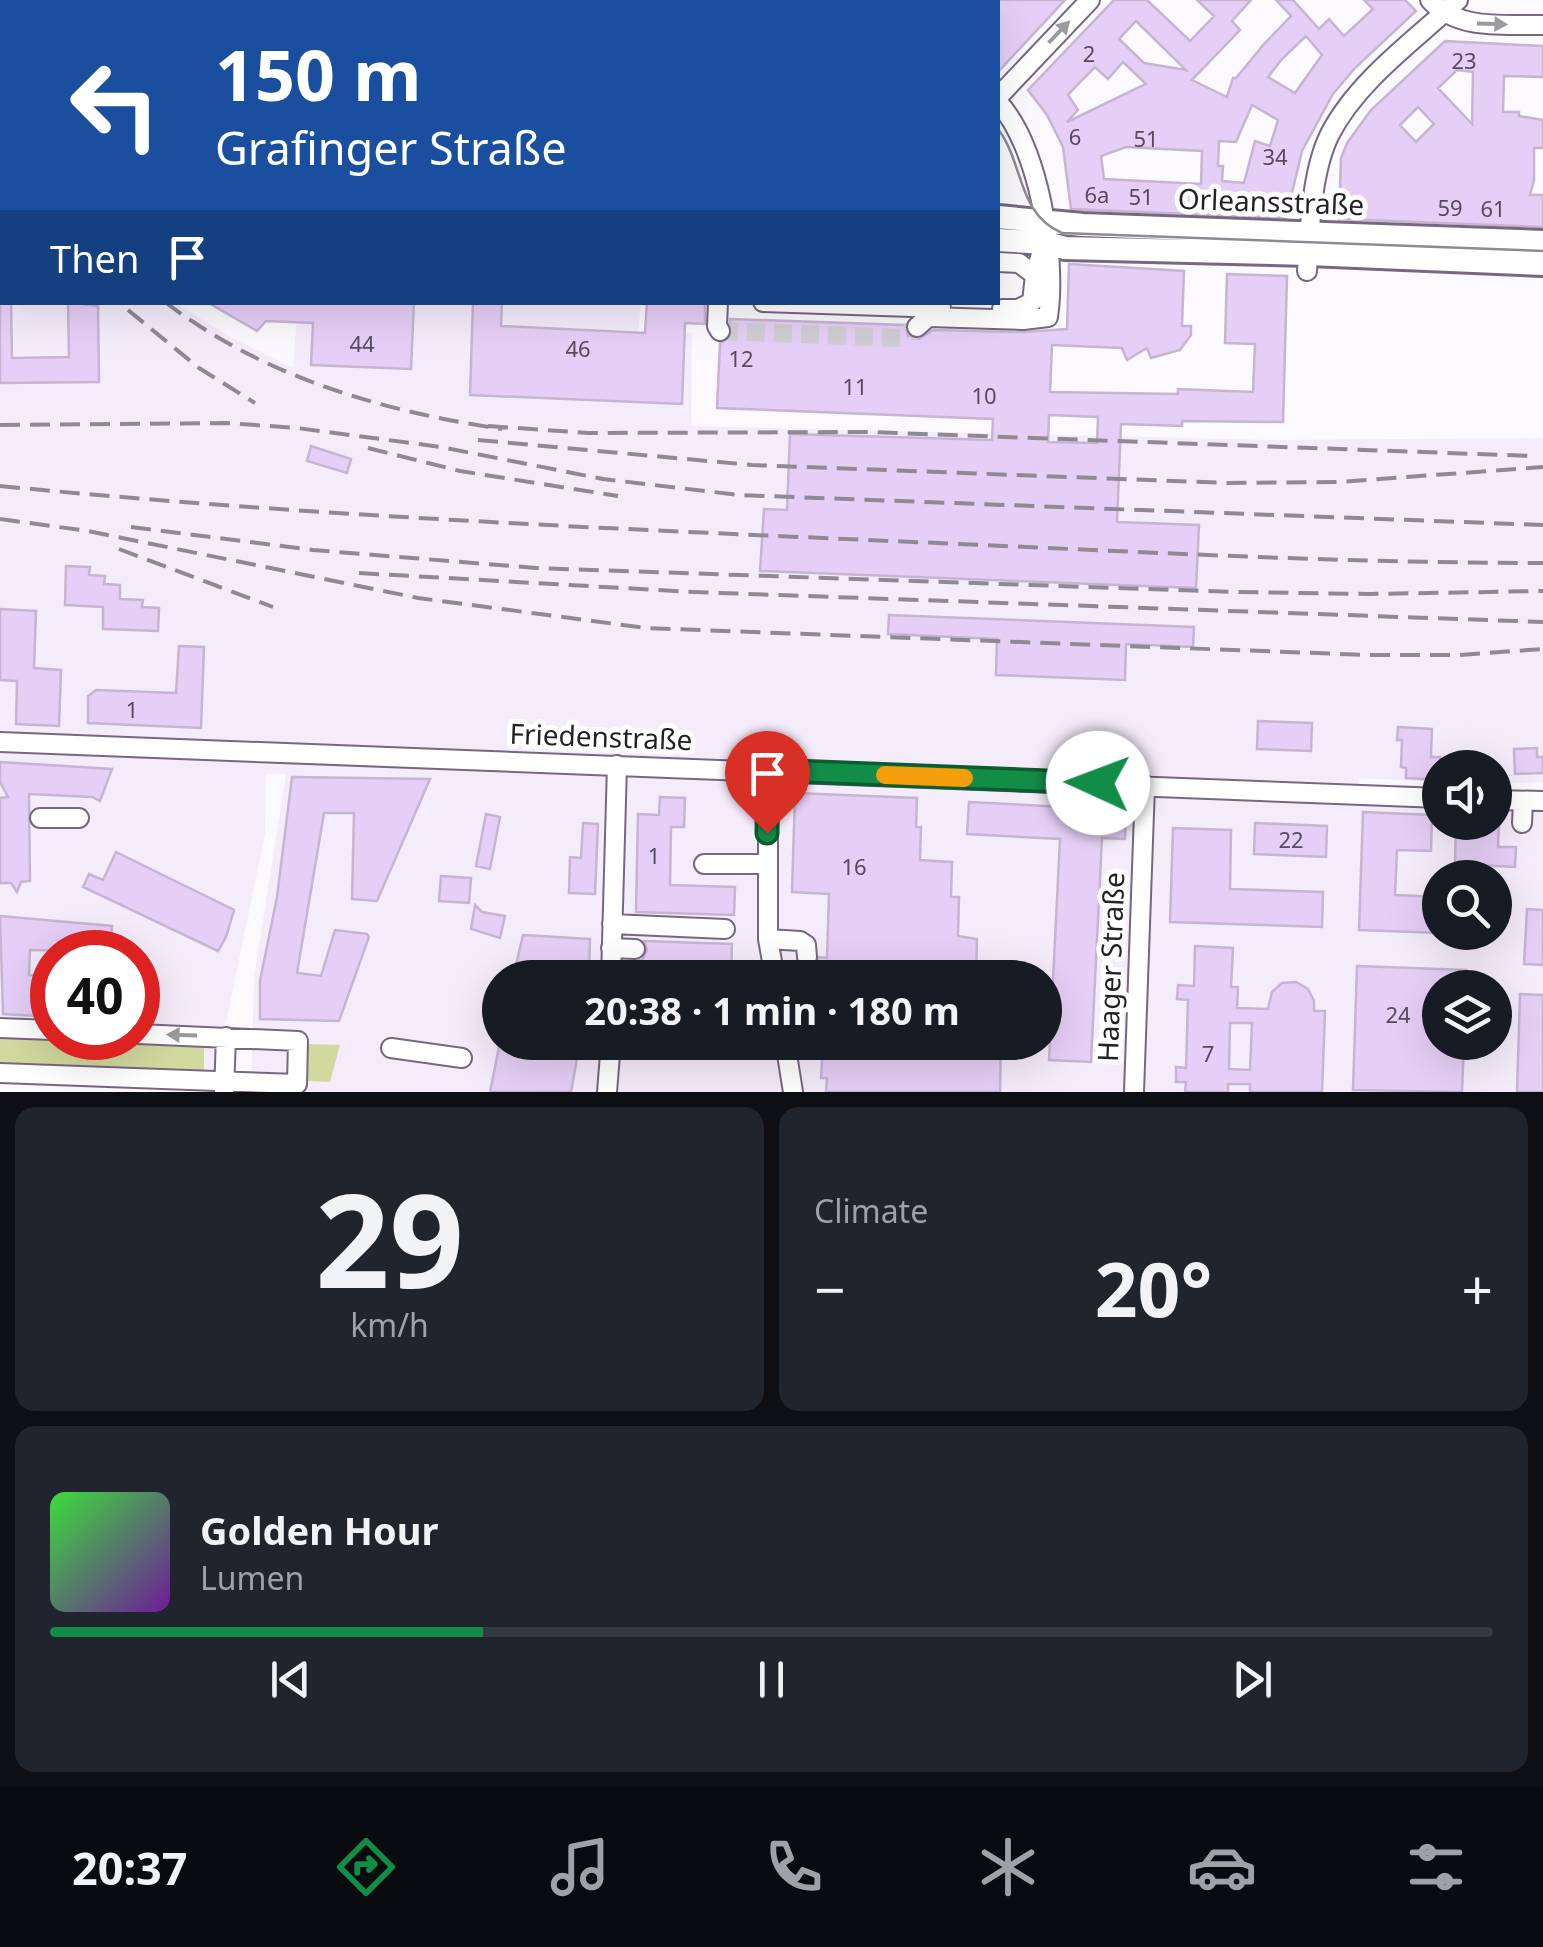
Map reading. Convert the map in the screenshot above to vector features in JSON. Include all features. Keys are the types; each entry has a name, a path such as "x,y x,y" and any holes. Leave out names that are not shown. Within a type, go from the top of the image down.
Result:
{"main road":[{"name":"Orleansstraße","path":"1000,218 1049,244 1309,251 1543,242"},
{"name":"Orleansstraße","path":"1000,240 1543,264"}],"street":[{"path":"1000,98 1090,0"},
{"path":"1458,0 1436,7 1331,133 1316,180 1309,251 1543,254"},
{"path":"1436,7 1467,23 1543,25"},
{"path":"917,328 928,318 1023,320 1048,316 1049,244 1034,168 1027,146 1000,103"},
{"path":"859,305 1018,310 1032,302 1035,275 1049,244"},
{"name":"Orleansstraße","path":"1018,263 1049,244"},
{"path":"1000,262 1018,263 1035,275"},
{"path":"718,305 720,331"},
{"name":"Friedenstraße","path":"0,742 1422,797"},
{"path":"612,960 617,765"},
{"path":"768,770 771,960"},
{"name":"Haager Straße","path":"1134,1092 1146,785"},
{"path":"1512,801 1543,801"},
{"path":"1522,823 1523,802"},
{"path":"40,818 79,818"},
{"path":"704,864 767,864"},
{"path":"612,924 725,928"},
{"path":"768,939 800,941 806,945 808,957"},
{"path":"612,948 634,949"},
{"path":"0,1028 30,1029"},
{"path":"0,1073 224,1087 297,1084 298,1041 160,1035"},
{"path":"224,1087 226,1037"},
{"path":"391,1048 462,1058"},
{"path":"607,1092 610,1060"},
{"path":"788,1060 793,1092"}],"shaded area":[{"path":"0,305 179,305 230,337 293,368 298,305 640,305 639,331 692,333 691,426 1269,440 1543,438 1543,782 1512,783 1512,750 1422,750 1422,781 1358,778 1357,801 1422,805 1422,840 1512,840 1512,809 1543,810 1543,1092 251,1092 254,978 286,774 266,774 265,834 215,1076 72,1060 160,1060 160,930 30,930 30,1055 0,1052"}],"green space":[{"path":"0,1034 30,1035 30,1060 160,1060 160,1039 204,1041 204,1076 0,1069"},
{"path":"308,1044 340,1045 330,1082 307,1081"}],"building":[{"path":"1000,0 1065,0 1000,70"},
{"path":"1114,0 1147,0 1190,41 1214,16 1197,0 1251,0 1232,21 1240,30 1192,80 1227,97 1233,78 1291,16 1276,0 1293,0 1319,29 1329,19 1344,36 1373,9 1364,0 1405,0 1416,11 1333,94 1302,151 1286,218 1071,209 1063,147 1047,115 1028,90","holes":["1136,21 1186,70 1144,63 1119,39","1306,36 1322,55 1295,93 1268,77","1123,62 1146,84 1067,122 1078,110 1068,95 1082,80 1095,67 1108,79","1252,105 1278,120 1270,146 1255,141 1244,183 1222,181 1219,141 1236,142","1126,147 1202,151 1201,184 1104,179 1101,156"]},
{"path":"1445,41 1543,46 1543,77 1504,76 1503,112 1519,112 1519,116 1543,120 1543,148 1534,148 1530,195 1543,195 1543,227 1339,219 1341,158 1371,110","holes":["1457,70 1473,72 1472,124 1438,88","1418,107 1434,124 1416,142 1400,125"]},
{"path":"1069,264 1184,271 1182,326 1191,326 1191,335 1180,350 1151,358 1147,348 1127,360 1122,348 1052,345 1050,392 1253,392 1255,344 1225,343 1227,274 1287,276 1283,422 1121,424 1117,522 1199,525 1196,588 760,571 764,509 787,510 790,434 992,440 993,419 717,408 720,343 731,336 730,319 905,325 908,336 919,339 933,330 1067,329","holes":["1049,415 1098,417 1097,443 1048,442"]},
{"path":"0,305 11,305 12,358 69,357 68,305 98,306 99,382 0,383"},
{"path":"212,305 414,305 411,369 311,365 313,323 266,321 257,331"},
{"path":"473,305 502,305 501,326 645,333 647,305 705,305 705,324 685,323 682,404 470,395"},
{"path":"311,446 351,459 347,473 307,461"},
{"path":"66,566 90,567 89,575 105,576 104,584 120,585 120,599 143,600 142,607 159,608 158,631 103,629 103,607 65,605"},
{"path":"0,609 36,611 34,668 61,670 59,726 16,724 17,681 0,680"},
{"path":"889,615 1194,627 1193,647 1126,644 1125,680 996,675 997,639 888,634"},
{"path":"179,646 204,647 201,728 88,723 88,696 96,690 176,693"},
{"path":"1258,721 1312,723 1311,751 1257,749"},
{"path":"1398,727 1432,729 1431,750 1422,750 1422,779 1406,778 1406,768 1401,767 1402,740 1397,740"},
{"path":"1537,748 1537,757 1543,757 1543,773 1515,774 1514,749"},
{"path":"0,762 112,769 100,801 92,797 29,794 30,881 21,882 17,892 11,883 0,883 0,798 8,797 0,782"},
{"path":"292,777 430,779 377,901 352,899 354,813 324,813 297,973 321,976 335,930 367,934 339,1021 260,1019 260,981 277,897"},
{"path":"795,793 917,798 920,860 952,862 951,897 959,897 958,936 977,939 976,960 818,960 827,958 829,894 792,892"},
{"path":"660,797 685,798 684,827 671,827 670,885 735,887 734,915 636,912 638,814 659,815"},
{"path":"969,802 1126,810 1125,839 1102,838 1091,1062 1049,1060 1062,1060 1062,960 1054,960 1060,839 967,834"},
{"path":"1363,812 1422,815 1422,840 1431,840 1431,851 1397,850 1395,895 1422,896 1422,932 1359,930"},
{"path":"486,814 500,817 490,869 476,866"},
{"path":"583,823 598,824 595,894 569,893 570,857 581,858"},
{"path":"1255,823 1327,826 1326,857 1254,854"},
{"path":"1173,828 1231,830 1230,889 1323,892 1322,927 1170,922"},
{"path":"1456,840 1498,840 1498,847 1516,847 1515,867 1512,860 1455,860"},
{"path":"116,852 234,910 218,951 83,887 89,874 103,880"},
{"path":"441,876 471,878 469,903 439,901"},
{"path":"475,905 482,912 505,916 500,938 471,929"},
{"path":"1527,909 1543,910 1543,965 1524,964"},
{"path":"0,916 112,926 112,930 30,930 30,1016 3,1014"},
{"path":"523,935 590,939 589,960 517,960"},
{"path":"644,941 732,944 732,960 642,960 647,950"},
{"path":"1195,946 1233,948 1231,987 1238,987 1237,1008 1268,1009 1272,992 1282,983 1296,982 1308,989 1314,1011 1325,1011 1322,1092 1250,1092 1250,1084 1228,1084 1228,1092 1185,1092 1186,1082 1176,1082 1176,1067 1186,1068 1188,1000 1177,999 1178,985 1194,986","holes":["1230,1023 1252,1023 1250,1070 1229,1069"]},
{"path":"1357,966 1466,970 1422,970 1422,1060 1463,1060 1462,1092 1353,1090"},
{"path":"1520,994 1543,995 1543,1092 1517,1092"},
{"path":"496,1060 577,1060 571,1092 490,1092"},
{"path":"822,1060 1001,1060 1000,1092 826,1092 827,1078 821,1078"}],"tunnel":[{"path":"720,331 900,338 917,327"}],"tram line":[{"path":"1000,132 1029,201 1047,224 1062,233 1543,251"}],"railway":[{"path":"169,305 242,351 325,387 412,412 502,429"},
{"path":"128,310 199,368 255,403"},
{"path":"0,425 226,423 297,428 441,447 603,479 739,495 1543,525"},
{"path":"488,426 588,433 868,432 1533,456"},
{"path":"478,440 752,465 1228,483 1339,482 1543,467"},
{"path":"368,448 460,471 618,496"},
{"path":"0,486 334,513 557,526 1217,555 1543,563"},
{"path":"0,519 88,531 418,598 646,628 1367,655 1459,655 1543,649"},
{"path":"131,527 313,550 536,568 1234,592 1543,591"},
{"path":"119,549 273,607"},
{"path":"359,573 693,592 1543,622"}],"slow traffic":[{"path":"885,775 964,778"}],"route":[{"path":"767,833 768,770 1098,783"}]}
